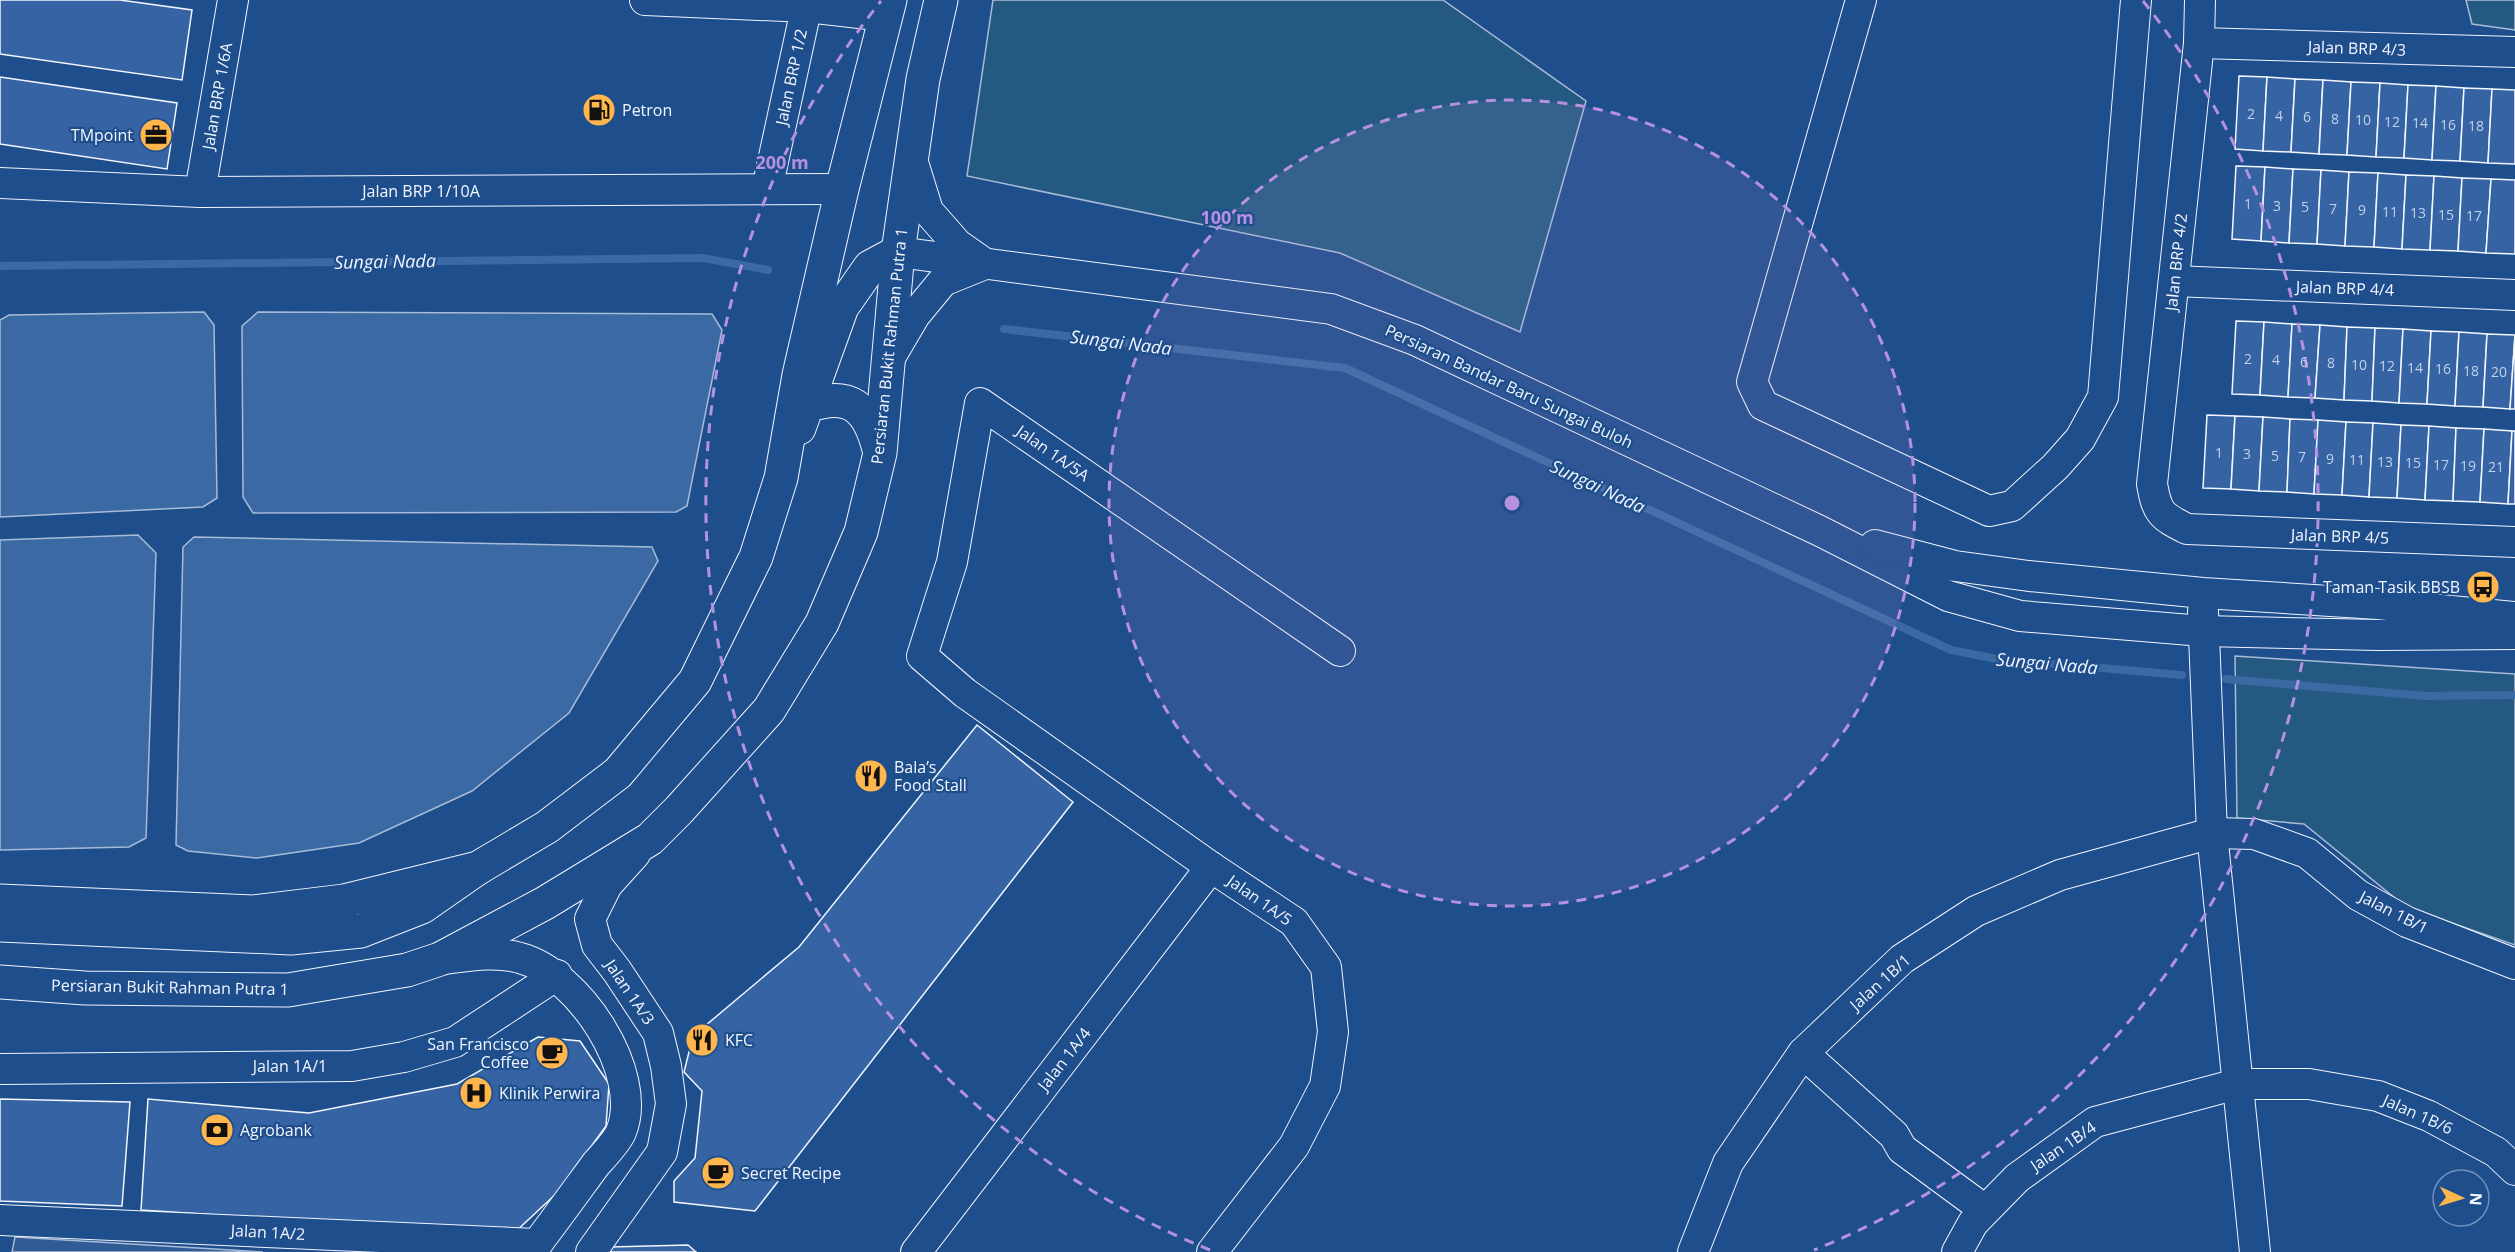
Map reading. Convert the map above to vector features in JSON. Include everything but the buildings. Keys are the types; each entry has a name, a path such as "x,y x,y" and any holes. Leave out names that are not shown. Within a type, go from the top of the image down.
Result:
{"main road":[{"name":"Persiaran Bukit Rahman Putra 1","path":"0,982 85,988 288,990 407,970 440,959 545,903 650,839 770,710 822,623 861,532 880,453 898,252 911,156 923,79 942,0"},
{"path":"781,478 799,375 842,189 888,8"},
{"path":"0,925 291,938 361,931 422,907 478,868 547,827 618,773 695,681 756,556 781,478 842,308 870,267 898,252"},
{"path":"807,406 836,399 850,402 862,410 873,426 880,453"},
{"path":"0,901 253,912 344,901 478,868"}],"street":[{"name":"Jalan BRP 1/6A","path":"200,192 233,0"},
{"path":"645,0 888,8"},
{"path":"1861,0 1752,382 1763,405 1989,511 2012,507 2055,467 2080,439 2103,396 2136,0"},
{"name":"Jalan BRP 4/2","path":"2168,519 2156,505 2152,484 2199,43 2200,0"},
{"name":"Jalan BRP 1/2","path":"767,189 807,4"},
{"name":"Jalan BRP 4/3","path":"2199,43 2515,52"},
{"path":"911,156 928,211 957,244 985,264"},
{"name":"Jalan BRP 1/10A","path":"0,183 200,192 842,189"},
{"name":"Persiaran Bandar Baru Sungai Buloh","path":"898,252 1331,309 1415,340 1820,531"},
{"path":"888,361 915,315 943,281 985,264"},
{"name":"Jalan BRP 4/4","path":"2174,281 2515,295"},
{"name":"Jalan 1A/5A","path":"922,656 952,562 980,403 1340,651"},
{"name":"Jalan BRP 4/5","path":"2168,519 2187,529 2214,531 2515,542"},
{"path":"1820,531 1955,566 2029,576 2515,617"},
{"path":"1820,531 1948,596 2020,616 2203,631 2378,635 2515,634"},
{"path":"2203,592 2212,833 2255,1252"},
{"name":"Jalan 1A/5","path":"922,656 965,693 1294,922 1326,967 1333,1032 1325,1086 1294,1146 1212,1252"},
{"name":"Jalan 1B/1","path":"1693,1252 1728,1163 1803,1053 1902,959 1976,911 2060,875 2212,833 2254,834 2307,853 2358,895 2407,922 2515,964"},
{"name":"Jalan 1A/3","path":"591,1252 662,1152 671,1104 666,1066 658,1033 636,998 597,945 590,919 607,885 650,839"},
{"name":"Jalan 1A/4","path":"916,1252 1212,867"},
{"path":"440,959 492,954 521,958 558,975 600,1025 618,1061 627,1098 621,1132 534,1248"},
{"name":"Jalan 1A/1","path":"0,1069 352,1066 404,1057 454,1042 558,975"},
{"path":"600,1025 636,998"},
{"path":"1803,1053 1894,1135 1902,1149 1985,1210"},
{"name":"Jalan 1B/6","path":"2237,1084 2309,1084 2378,1096 2429,1116 2496,1152 2515,1170"},
{"name":"Jalan 1B/4","path":"1957,1252 1973,1223 2017,1178 2095,1122 2237,1084"},
{"name":"Jalan 1A/2","path":"0,1220 534,1248"}],"shaded area":[{"path":"993,0 1443,0 1586,101 1520,332 1340,253 967,176"},
{"path":"2466,0 2515,0 2515,30 2472,24"},
{"path":"204,312 214,325 217,498 203,507 0,517 0,320 9,315"},
{"path":"258,312 712,314 722,330 687,506 676,512 253,513 243,497 242,326"},
{"path":"138,535 156,553 146,838 129,847 0,850 0,540"},
{"path":"194,537 652,547 658,561 569,713 472,791 359,843 257,858 188,851 176,845 183,547"},
{"path":"2235,656 2515,674 2515,945 2406,907 2304,824 2237,818"},
{"path":"15,1237 263,1252 12,1252"}],"waterway":[{"name":"Sungai Nada","path":"0,266 703,258 768,270"},
{"name":"Sungai Nada","path":"1004,329 1345,368 1951,650 1997,659 2182,675"},
{"name":"Sungai Nada","path":"2226,679 2425,696 2515,695"}],"place":[{"name":"Petron","path":"599,110"},
{"name":"TMpoint","path":"156,135"},
{"name":"Taman Tasik BBSB","path":"2483,587"},
{"name":"Bala’s Food Stall","path":"871,776"},
{"name":"KFC","path":"702,1040"},
{"name":"San Francisco Coffee","path":"552,1053"},
{"name":"Klinik Perwira","path":"476,1093"},
{"name":"Agrobank","path":"217,1130"},
{"name":"Secret Recipe","path":"718,1173"}]}
